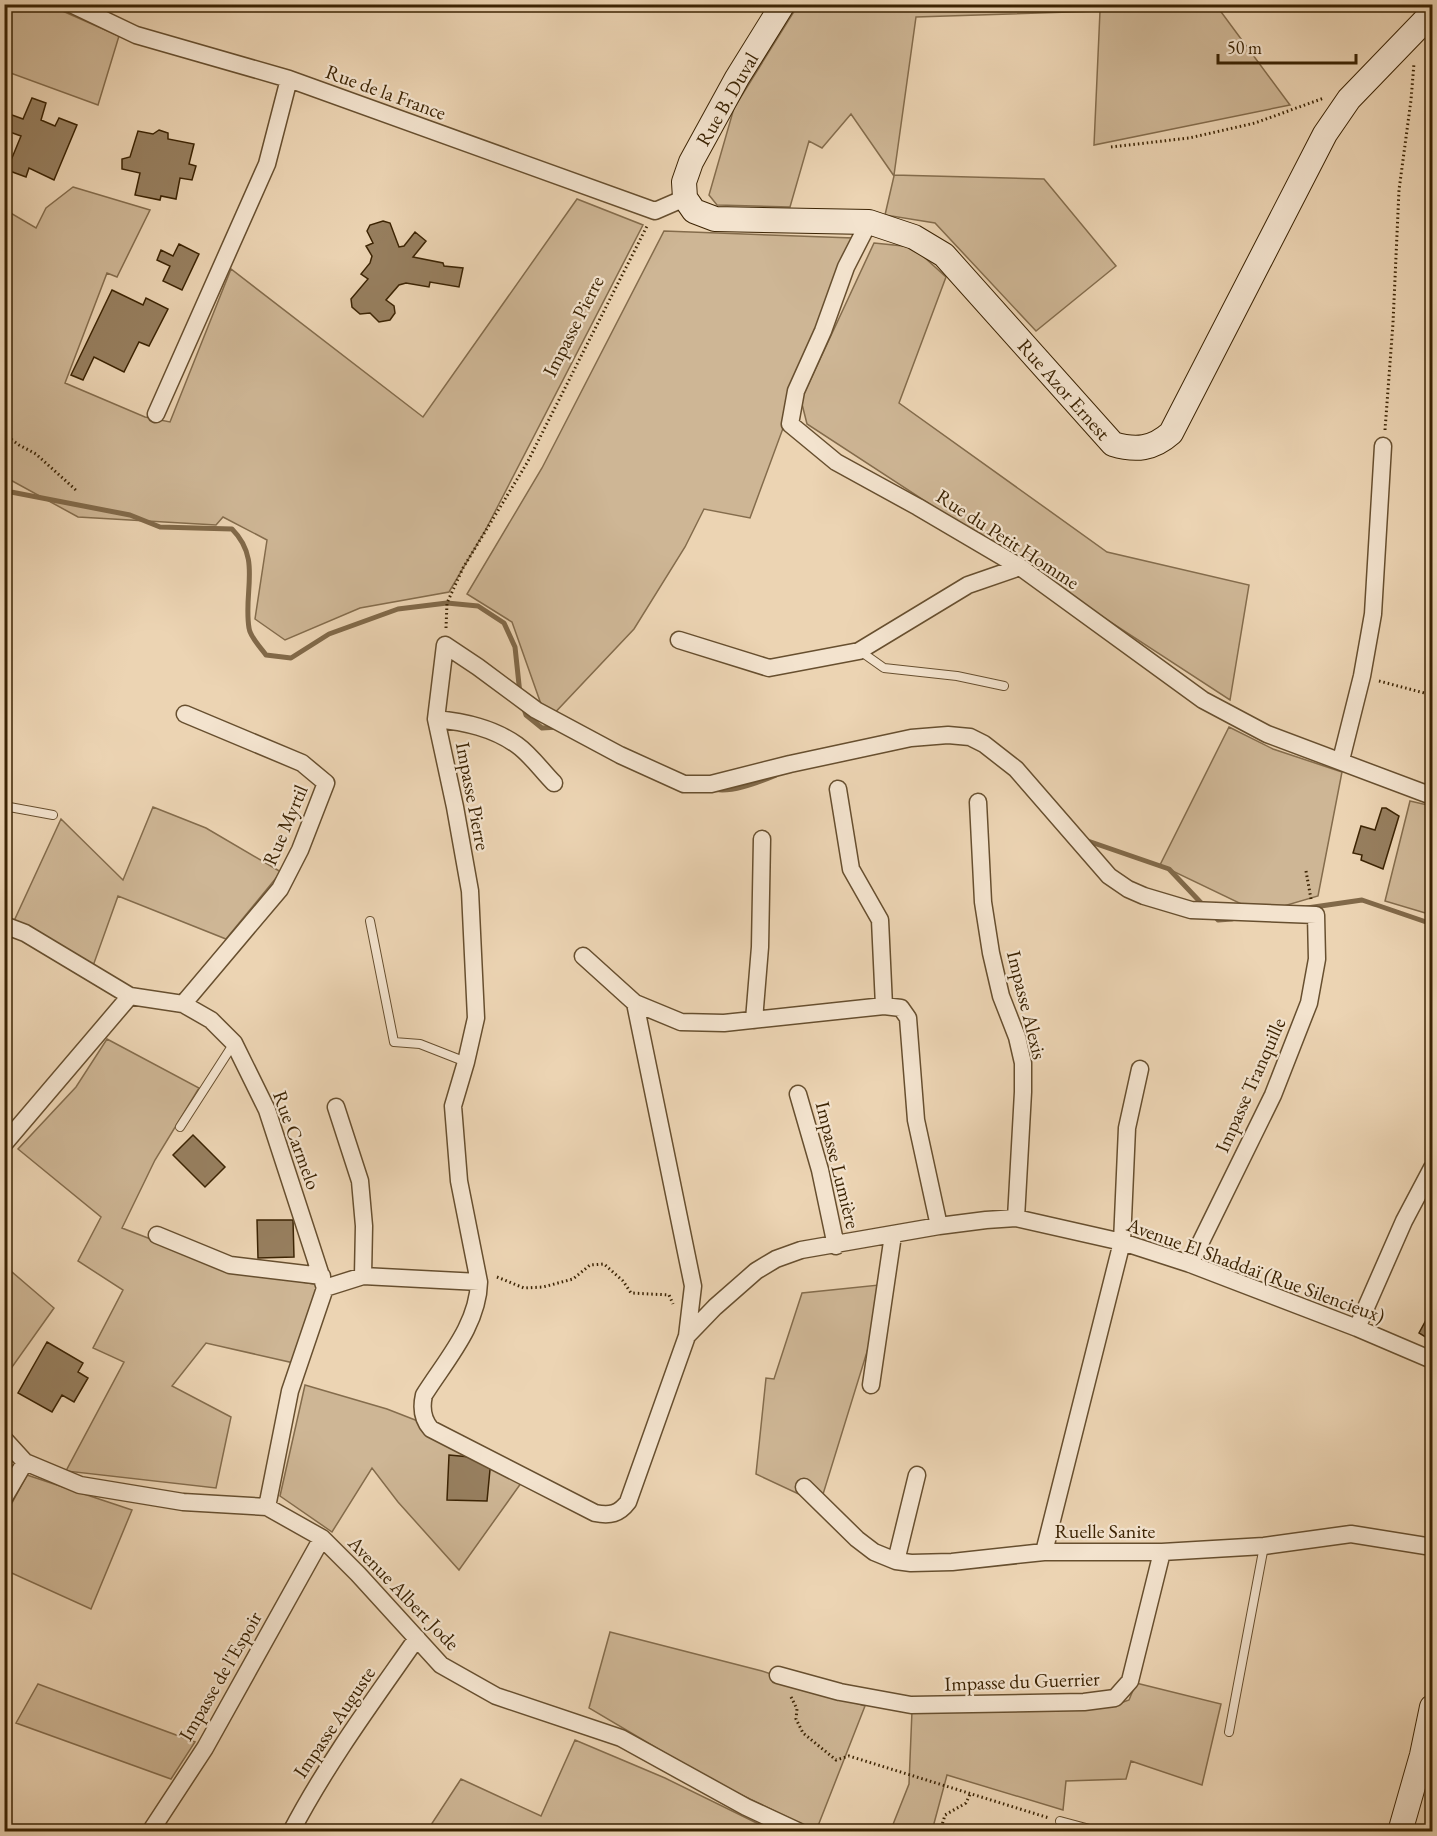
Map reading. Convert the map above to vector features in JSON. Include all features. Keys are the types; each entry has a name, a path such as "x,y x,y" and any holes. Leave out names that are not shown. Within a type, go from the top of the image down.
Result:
{"street":[{"name":"Rue de la France","path":"71,4 136,35 288,79 655,211"},
{"name":"Rue B. Duval","path":"685,198 684,182 691,162 737,78 783,4"},
{"name":"Rue Azor Ernest","path":"685,198 694,211 715,219 869,222 914,237 944,255 1113,444 1128,449 1145,448 1161,441 1171,433 1325,134 1349,99 1424,21"},
{"path":"156,414 267,165 288,79"},
{"path":"655,211 685,198"},
{"name":"Rue du Petit Homme","path":"869,222 846,267 824,331 796,391 790,424 836,462 1020,567 1203,700 1267,734 1432,796"},
{"path":"1341,760 1362,676 1373,614 1383,446"},
{"path":"679,640 769,668 859,651 968,585 1020,567"},
{"path":"445,645 536,710 620,755 684,784 711,784 911,738 970,736 1016,769 1109,876 1128,890 1191,910 1316,915"},
{"name":"Impasse Pierre","path":"445,645 436,719 470,891 476,1018 453,1106 459,1181 477,1275"},
{"name":"Rue Myrtil","path":"183,1004 280,889 300,850 326,783 302,763 186,714"},
{"path":"436,719 481,726 511,742 554,783"},
{"path":"838,789 851,869 879,920 884,1006"},
{"name":"Impasse Alexis","path":"978,802 982,890 986,922 1001,996 1017,1037 1023,1063 1016,1218"},
{"path":"754,1020 760,947 762,839"},
{"name":"Impasse Tranquille","path":"1190,1264 1273,1095 1309,1003 1317,959 1316,915"},
{"name":"Rue Carmelo","path":"4,925 26,933 130,996 183,1004 211,1020 234,1043 267,1110 324,1282"},
{"path":"583,956 635,1003 681,1022 724,1023 884,1006 901,1008 908,1018 916,1120 939,1226"},
{"path":"5,1144 130,996"},
{"path":"635,1003 693,1286 687,1336"},
{"path":"1044,1552 1122,1242 1127,1128 1140,1069"},
{"name":"Impasse Lumière","path":"798,1094 819,1170 836,1246"},
{"path":"336,1107 360,1181 364,1226 363,1276"},
{"path":"1357,1328 1404,1221 1432,1168"},
{"name":"Avenue El Shaddaï (Rue Silencieux)","path":"477,1275 478,1299 472,1319 424,1395 422,1404 425,1423 431,1429 595,1513 614,1514 622,1510 628,1502 687,1336 715,1307 756,1271 776,1259 801,1250 836,1246 939,1226 1016,1218 1122,1242 1190,1264 1357,1328 1432,1360"},
{"path":"157,1235 230,1264 324,1282 363,1276 477,1275"},
{"path":"871,1385 893,1235"},
{"path":"267,1507 290,1391 324,1282"},
{"name":"Avenue Albert Jode","path":"4,1439 25,1462 80,1485 183,1502 267,1507 322,1538 441,1665 495,1696 621,1738 746,1807 800,1832"},
{"path":"4,1498 25,1462"},
{"path":"896,1561 917,1475"},
{"name":"Ruelle Sanite","path":"804,1487 857,1539 874,1552 896,1561 952,1562 1044,1552 1162,1551 1264,1546 1351,1534 1432,1547"},
{"name":"Impasse de l'Espoir","path":"150,1832 205,1748 322,1538"},
{"name":"Impasse du Guerrier","path":"778,1675 840,1692 911,1706 1084,1702 1116,1698 1130,1681 1162,1551"},
{"name":"Impasse Auguste","path":"291,1832 307,1800 351,1731 417,1638"},
{"path":"1400,1832 1422,1755 1432,1707"}],"lane":[{"path":"4,572 5,565"},
{"path":"859,651 884,668 957,676 1005,686"},
{"path":"4,806 53,814"},
{"path":"370,921 394,1042 420,1044 466,1062"},
{"path":"180,1127 234,1043"},
{"path":"1229,1732 1264,1546"},
{"path":"1060,1821 1101,1832"}],"path":[{"path":"1383,446 1393,323 1399,190 1424,21"},
{"path":"1111,147 1189,138 1255,123 1326,98 1349,99"},
{"name":"Impasse Pierre","path":"445,645 447,603 463,568 527,463 655,211"},
{"path":"4,434 36,454 78,492"},
{"path":"1362,676 1432,695"},
{"path":"1306,871 1316,915"},
{"path":"477,1275 524,1288 543,1287 573,1279 590,1265 604,1264 631,1293 669,1295 674,1306 690,1314"},
{"path":"778,1675 798,1709 796,1719 803,1733 836,1760 849,1756 1060,1821"},
{"path":"940,1832 945,1815 966,1803 969,1794"}],"shaded area":[{"path":"4,5 49,5 119,36 98,105 5,71"},
{"path":"798,5 1216,5 1290,105 1094,145 1100,11 916,17 894,175 1044,179 1116,266 1036,331 935,223 885,215 894,176 851,114 822,148 809,141 790,207 717,205 709,195 734,108"},
{"path":"73,187 150,210 117,277 107,273 65,383 145,417 170,422 231,269 423,417 577,199 643,225 485,531 449,592 360,608 285,640 255,619 267,540 223,517 216,525 78,517 5,477 4,209 36,228 46,208"},
{"path":"664,231 853,238 750,518 704,509 685,547 634,629 547,721 512,622 467,594 542,468"},
{"path":"874,243 913,247 946,277 899,403 1107,552 1249,585 1230,700 807,424 801,400"},
{"path":"1229,727 1273,749 1342,772 1318,896 1260,913 1160,865"},
{"path":"1410,801 1432,806 1432,915 1385,901"},
{"path":"153,807 206,828 281,872 226,939 118,896 93,966 14,921 61,819 123,880"},
{"path":"107,1039 199,1088 155,1160 122,1228 231,1270 320,1285 294,1363 206,1343 172,1386 231,1417 216,1488 66,1471 124,1362 93,1348 123,1290 78,1261 101,1217 18,1149 76,1087"},
{"path":"5,1266 54,1308 5,1377"},
{"path":"879,1285 879,1313 820,1504 756,1474 766,1378 774,1379 802,1293"},
{"path":"305,1385 387,1409 482,1446 529,1472 459,1570 398,1502 372,1468 332,1532 280,1496"},
{"path":"27,1475 132,1510 91,1609 5,1570 5,1516"},
{"path":"610,1632 762,1671 865,1706 816,1831 709,1779 589,1708"},
{"path":"1136,1683 1221,1704 1202,1785 1131,1761 1126,1779 1066,1781 1063,1810 947,1775 932,1831 890,1832 909,1784 912,1711 1110,1707 1129,1700"},
{"path":"38,1684 195,1742 171,1779 16,1723"},
{"path":"575,1740 665,1778 773,1831 427,1831 461,1779 541,1816"}],"building":[{"path":"32,98 46,103 41,120 55,126 59,118 77,125 54,180 29,168 26,177 7,170 21,136 4,130 4,112 23,119"},
{"path":"159,130 168,133 168,139 194,144 189,164 196,166 192,180 180,178 176,199 161,196 160,200 135,195 140,173 122,169 122,159 130,157 138,131 153,134"},
{"path":"383,221 390,223 399,247 404,246 415,232 426,241 413,257 443,263 444,266 463,268 459,287 430,282 429,287 406,283 399,285 386,300 394,306 395,313 390,320 379,322 370,313 360,314 352,307 351,299 368,279 361,274 370,263 372,256 366,246 373,243 367,231 370,225"},
{"path":"179,244 199,254 182,290 163,281 170,266 157,260 161,250 173,256"},
{"path":"112,290 143,305 146,298 168,309 149,346 139,342 124,372 94,357 83,380 71,375"},
{"path":"1382,808 1399,816 1383,869 1361,860 1362,855 1353,853 1361,826 1375,830"},
{"path":"193,1135 225,1167 205,1187 173,1155"},
{"path":"257,1220 293,1220 294,1257 258,1258"},
{"path":"1432,1309 1432,1341 1419,1333"},
{"path":"47,1342 83,1363 78,1372 88,1378 74,1402 62,1395 52,1412 18,1393"},
{"path":"449,1455 491,1459 487,1501 447,1500"}],"waterway":[{"path":"4,488 11,492 130,515 160,527 232,529 241,540 249,564 250,631 266,655 291,658 329,634 398,609 447,603 478,606 504,623 515,647 520,694"},
{"path":"523,706 526,715 542,728 559,727"},
{"path":"710,788 734,789 776,775"},
{"path":"1085,840 1169,869 1205,907"},
{"path":"1307,908 1362,900 1432,924"},
{"path":"1214,915 1218,920 1232,919"}]}
